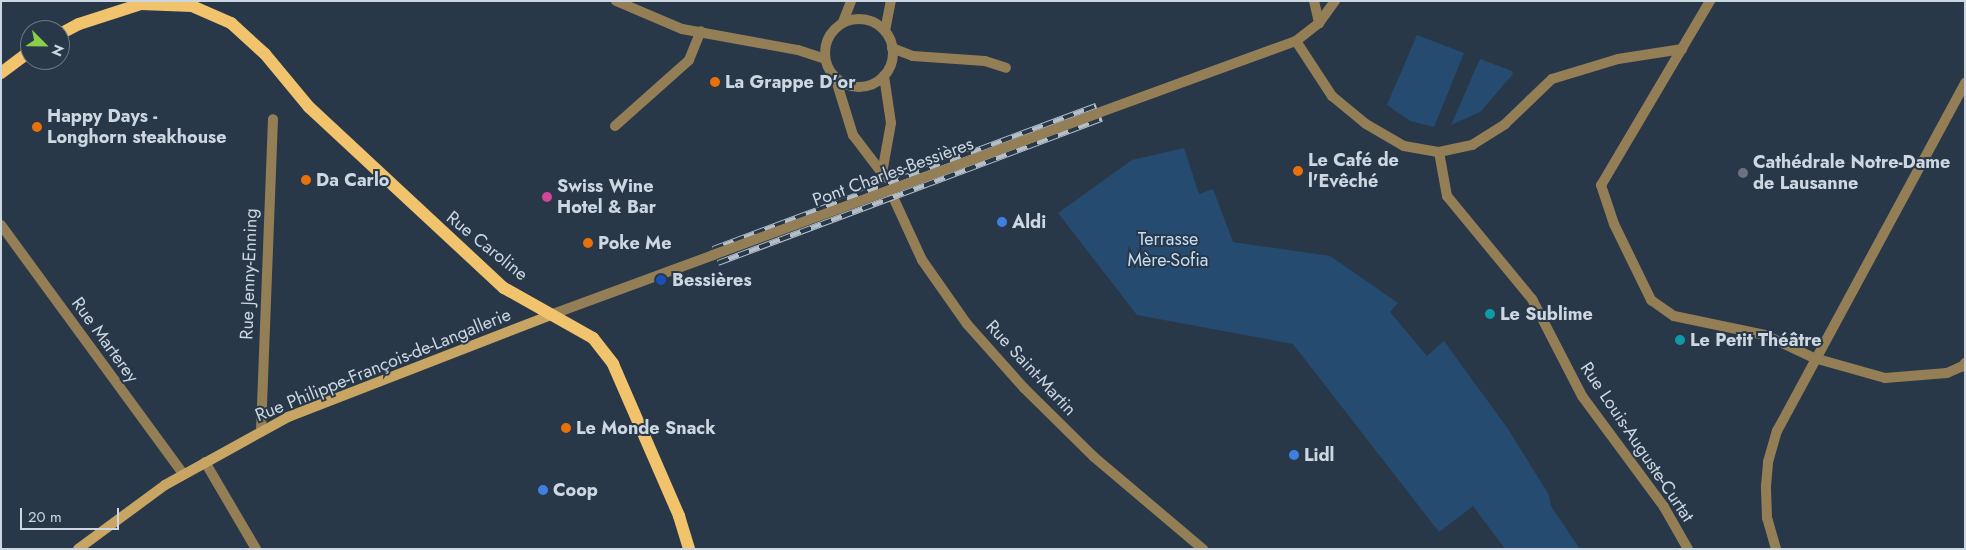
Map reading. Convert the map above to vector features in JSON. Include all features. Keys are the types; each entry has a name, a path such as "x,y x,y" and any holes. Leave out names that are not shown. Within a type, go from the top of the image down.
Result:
{"main road":[{"name":"Rue Caroline","path":"70,29 79,24 141,4 203,5 231,23 265,54 309,107 504,288 594,338 613,364 679,516 689,549"},
{"path":"1,73 20,59"},
{"name":"Rue Philippe-François-de-Langallerie","path":"78,549 183,474 297,413 553,314"}],"street":[{"path":"616,1 682,29 798,50 825,59 828,38 843,22 851,1"},
{"path":"882,173 891,123 884,76 892,58 892,48 885,31 890,1"},
{"path":"1314,1 1319,23"},
{"name":"Pont Charles-Bessières","path":"553,314 1296,40 1319,23 1335,1"},
{"path":"1710,1 1601,185 1614,224 1651,300 1674,316 1765,335 1814,358 1885,378 1947,374 1964,365"},
{"path":"843,22 866,19 885,31"},
{"path":"615,126 689,60 701,31"},
{"path":"1296,40 1332,96 1366,124 1404,146 1439,152 1472,145 1504,124 1552,79 1618,59 1682,49"},
{"path":"892,48 913,56 985,61 1006,68"},
{"name":"Rue Saint-Martin","path":"825,59 836,77 853,135 882,173 922,260 967,324 1024,388 1094,457 1203,549"},
{"path":"836,77 844,84 866,86 884,76"},
{"path":"1776,549 1767,518 1768,462 1777,431 1814,358 1965,83"},
{"name":"Rue Jenny-Enning","path":"261,431 273,120"},
{"name":"Rue Louis-Auguste-Curtat","path":"1439,152 1446,196 1532,299 1582,396 1664,507 1688,549"},
{"name":"Rue Marterey","path":"1,225 183,474"},
{"path":"205,462 256,549"}],"green space":[{"path":"1417,35 1464,53 1434,127 1410,121 1387,105"},
{"path":"1480,59 1512,71 1513,74 1480,112 1451,125"},
{"name":"Terrasse Mère-Sofia","path":"1184,148 1199,194 1213,189 1233,242 1330,256 1398,303 1390,312 1427,356 1444,341 1508,429 1549,495 1551,506 1580,549 1505,549 1473,506 1439,532 1293,344 1137,315 1058,213 1132,160"}],"railway":[{"path":"713,249 1096,106"},
{"path":"718,263 1102,119"}],"place":[{"name":"La Grappe D’or","path":"715,82"},
{"name":"Happy Days - Longhorn steakhouse","path":"37,127"},
{"name":"Le Café de l'Evêché","path":"1298,171"},
{"name":"Cathédrale Notre-Dame de Lausanne","path":"1743,173"},
{"name":"Da Carlo","path":"306,180"},
{"name":"Swiss Wine Hotel & Bar","path":"547,197"},
{"name":"Aldi","path":"1002,222"},
{"name":"Poke Me","path":"588,243"},
{"name":"Bessières","path":"661,280"},
{"name":"Le Sublime","path":"1490,314"},
{"name":"Le Petit Théâtre","path":"1680,340"},
{"name":"Le Monde Snack","path":"566,428"},
{"name":"Lidl","path":"1294,455"},
{"name":"Coop","path":"543,490"}]}
